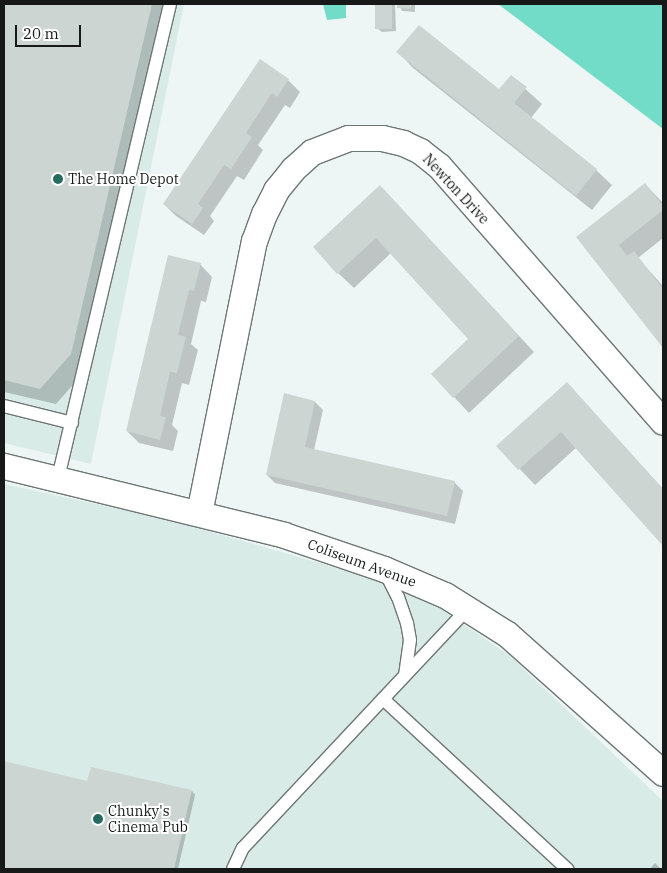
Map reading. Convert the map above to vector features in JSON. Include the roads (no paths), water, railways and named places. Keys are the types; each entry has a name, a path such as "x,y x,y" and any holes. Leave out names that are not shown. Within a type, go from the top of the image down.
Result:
{"street":[{"name":"Newton Drive","path":"199,513 254,241 264,214 276,190 293,169 312,152 348,138 382,138 403,143 420,151 438,166 663,422"},
{"name":"Coliseum Avenue","path":"4,466 199,513 284,536 384,569 421,584 468,608 507,634 663,773"}],"lane":[{"path":"58,478 170,4"},
{"path":"4,406 72,423"},
{"path":"384,569 398,597 407,623 410,640 406,674"},
{"path":"233,869 243,848 468,608"},
{"path":"383,699 567,869"}],"place":[{"name":"The Home Depot","path":"58,179"},
{"name":"Chunky's Cinema Pub","path":"98,819"}]}
